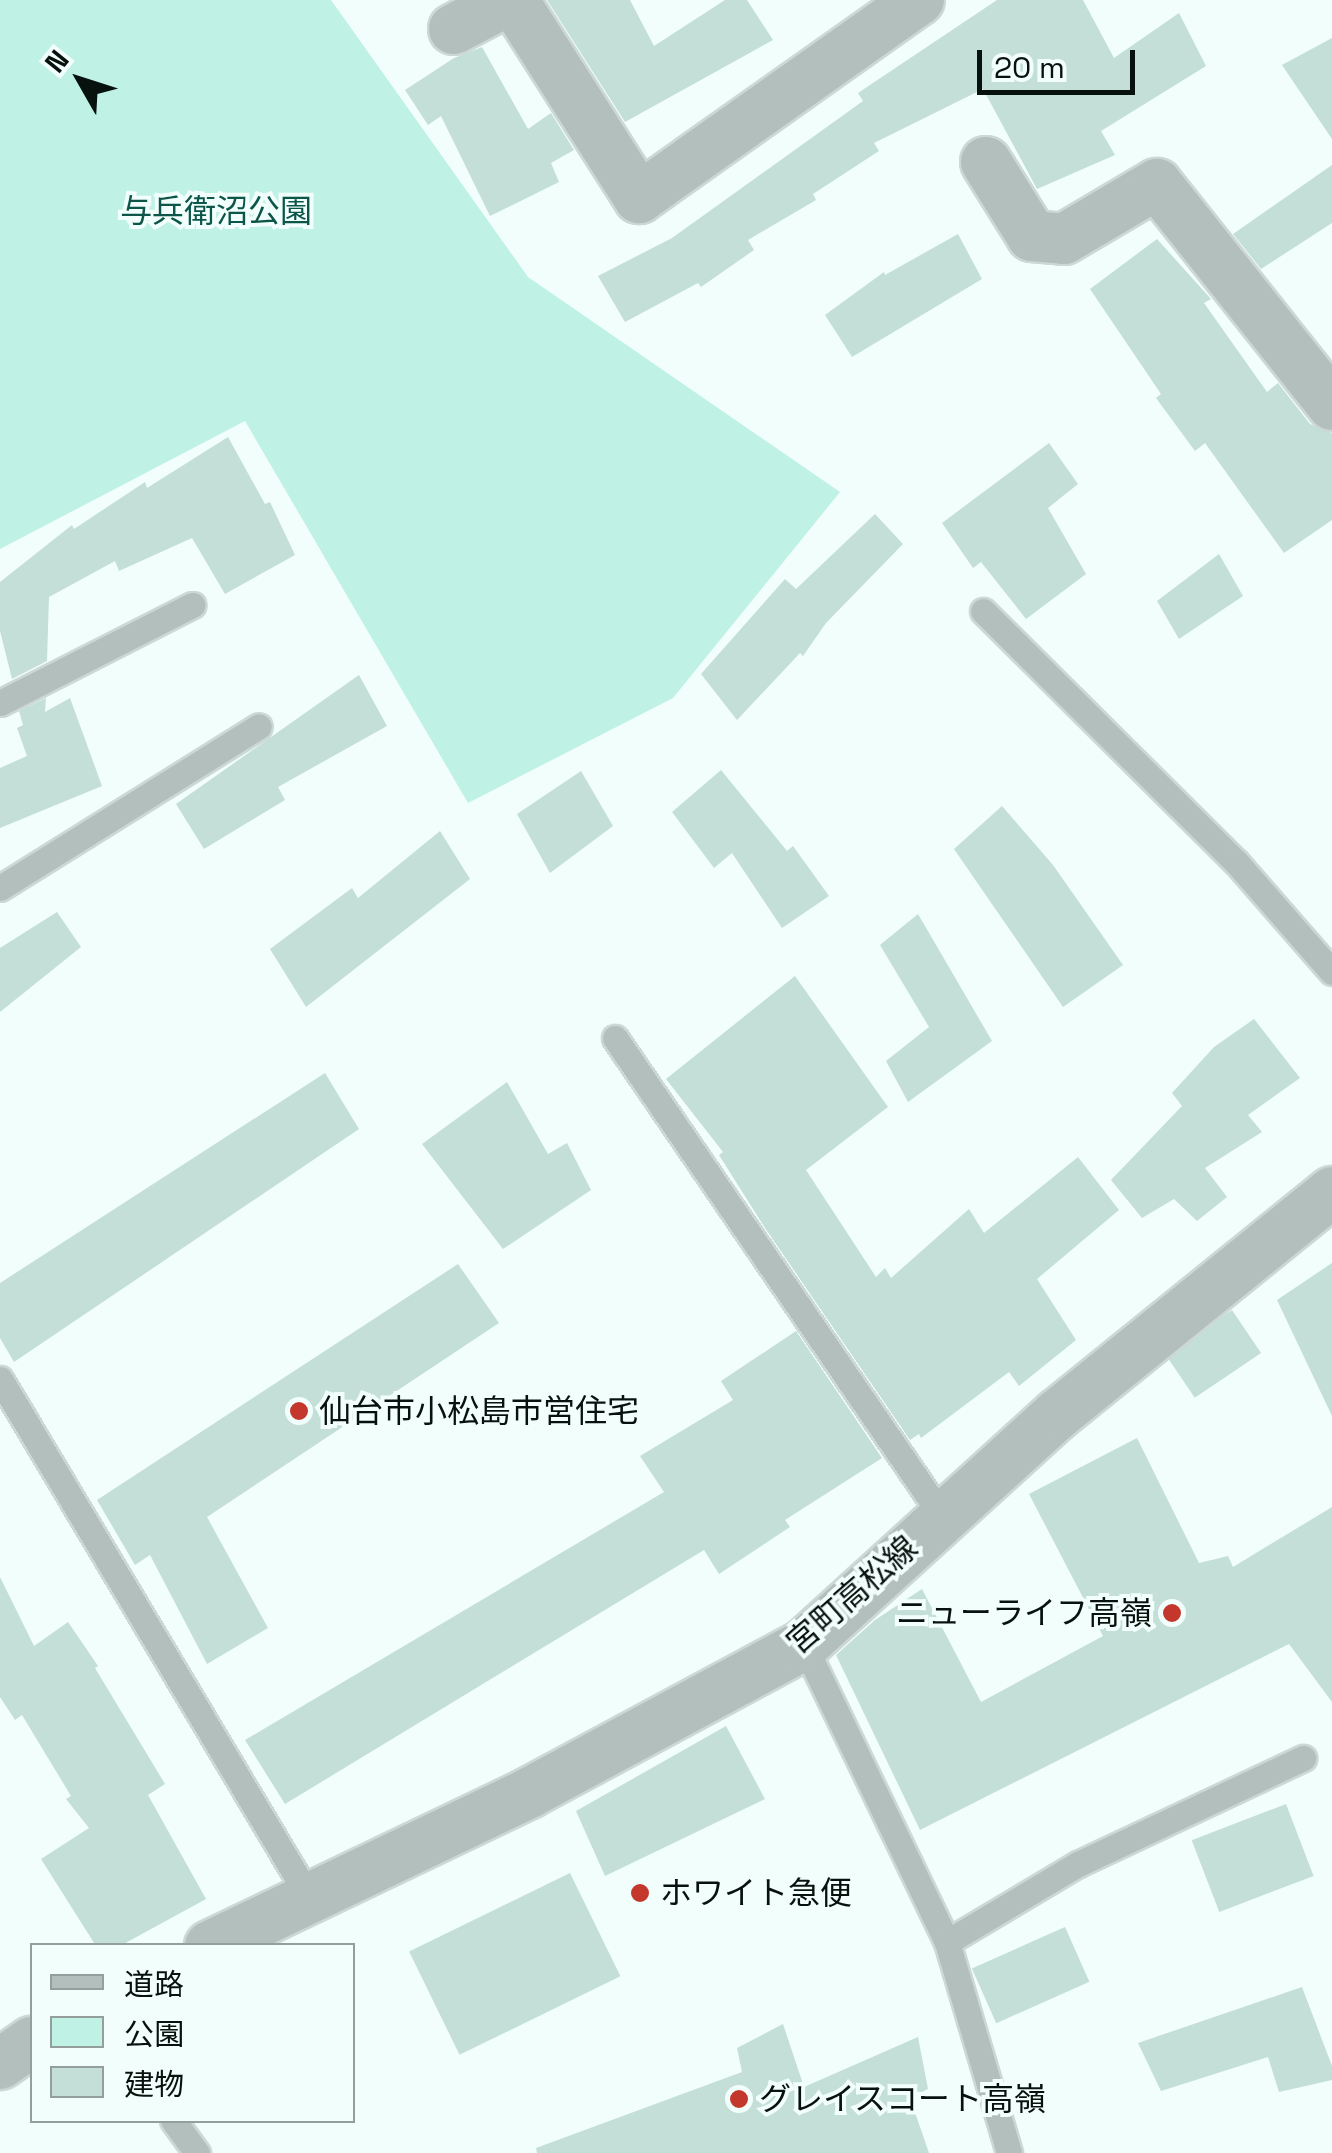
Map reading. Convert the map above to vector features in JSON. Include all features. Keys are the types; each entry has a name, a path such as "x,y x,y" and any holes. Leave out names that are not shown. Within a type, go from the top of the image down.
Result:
{"street":[{"path":"454,28 511,0 638,198 919,0"},
{"path":"986,162 1032,236 1064,239 1157,184 1332,405"},
{"name":"宮町高松線","path":"216,1943 530,1793 804,1646 942,1516 1329,1181"},
{"path":"0,2064 30,2043"}],"lane":[{"path":"0,702 192,605"},
{"path":"984,611 1236,862 1332,972"},
{"path":"0,888 258,726"},
{"path":"615,1038 942,1516"},
{"path":"0,1379 308,1897"},
{"path":"804,1646 947,1942 1010,2153"},
{"path":"947,1942 1078,1864 1303,1758"},
{"path":"175,2123 197,2153"}],"green space":[{"name":"与兵衛沼公園","path":"0,0 331,0 528,277 840,492 673,698 468,803 245,421 0,549"}],"building":[{"path":"547,0 630,0 654,46 725,0 747,0 773,40 625,122"},
{"path":"997,0 1083,0 1114,58 1179,13 1206,66 1101,131 1115,155 1037,189 983,89 874,143 879,151 813,194 816,200 748,240 754,250 701,287 698,283 625,322 598,276 672,238 863,101 858,93"},
{"path":"1332,38 1332,139 1282,65"},
{"path":"482,47 528,129 551,113 574,150 551,163 559,182 490,216 441,116 428,125 405,90 454,58"},
{"path":"1332,165 1332,223 1261,269 1233,234"},
{"path":"958,234 982,279 852,357 825,315 884,272 885,275"},
{"path":"1157,239 1211,299 1204,303 1267,392 1278,383 1310,424 1332,433 1332,520 1284,553 1205,443 1195,451 1156,398 1161,394 1090,289"},
{"path":"228,437 265,504 270,502 295,555 225,594 192,538 119,571 115,561 49,597 47,661 12,679 0,631 0,582 72,525 74,529 145,482 147,488"},
{"path":"1049,443 1078,484 1048,508 1086,574 1026,619 981,562 973,568 942,523"},
{"path":"875,514 903,544 826,623 803,656 800,653 737,720 701,674 785,579 796,589"},
{"path":"1219,554 1243,596 1179,639 1157,601"},
{"path":"359,675 387,726 278,787 285,800 204,849 176,804"},
{"path":"46,698 45,712 70,698 102,786 0,828 0,768 27,756 17,728 23,725 19,711"},
{"path":"721,770 787,851 793,846 829,896 782,928 732,853 714,868 672,812"},
{"path":"581,771 613,826 550,873 517,814"},
{"path":"1002,806 1053,865 1123,965 1063,1007 954,849"},
{"path":"440,831 470,879 306,1007 270,949 352,888 358,898"},
{"path":"57,912 81,947 0,1012 0,948"},
{"path":"918,914 992,1041 908,1102 886,1061 929,1027 880,945"},
{"path":"795,976 888,1107 806,1170 876,1277 885,1268 891,1278 969,1209 984,1233 1078,1157 1119,1210 1037,1279 1076,1340 1019,1386 1009,1372 921,1438 919,1434 910,1440 765,1228 719,1155 723,1152 666,1079"},
{"path":"1254,1019 1300,1078 1248,1115 1262,1132 1205,1168 1227,1197 1197,1221 1174,1199 1142,1218 1111,1180 1182,1106 1172,1093 1214,1047"},
{"path":"325,1073 359,1129 14,1362 0,1338 0,1283"},
{"path":"507,1082 548,1154 567,1143 591,1190 503,1249 422,1144"},
{"path":"1332,1263 1332,1416 1277,1300"},
{"name":"仙台市小松島市営住宅","path":"458,1264 499,1323 207,1517 268,1628 207,1664 150,1555 135,1565 97,1500"},
{"path":"1232,1310 1261,1353 1195,1398 1166,1355"},
{"path":"796,1331 882,1458 785,1520 790,1527 719,1574 704,1550 285,1804 245,1740 664,1492 640,1456 733,1400 721,1381"},
{"name":"ニューライフ高嶺","path":"1137,1438 1199,1563 1228,1556 1233,1567 1332,1507 1332,1702 1289,1644 920,1830 836,1655 875,1620 922,1589 981,1702 1103,1636 1029,1494"},
{"path":"0,1577 34,1646 68,1622 98,1666 95,1668 165,1784 148,1795 206,1899 125,1943 94,1943 41,1859 89,1828 66,1799 71,1796 22,1715 15,1720 0,1697"},
{"path":"726,1726 765,1799 605,1876 576,1811"},
{"path":"1286,1804 1314,1876 1219,1912 1192,1840"},
{"path":"570,1873 620,1976 460,2055 409,1951"},
{"path":"1065,1927 1089,1982 996,2023 972,1968"},
{"path":"1302,1987 1332,2066 1332,2080 1279,2092 1268,2057 1161,2091 1138,2043"},
{"path":"783,2024 804,2087 918,2037 928,2089 910,2098 929,2153 537,2153 536,2148 742,2072 737,2048"}],"place":[{"name":"仙台市小松島市営住宅","path":"299,1411"},
{"name":"ニューライフ高嶺","path":"1172,1613"},
{"name":"ホワイト急便","path":"640,1893"},
{"name":"グレイスコート高嶺","path":"739,2099"}]}
